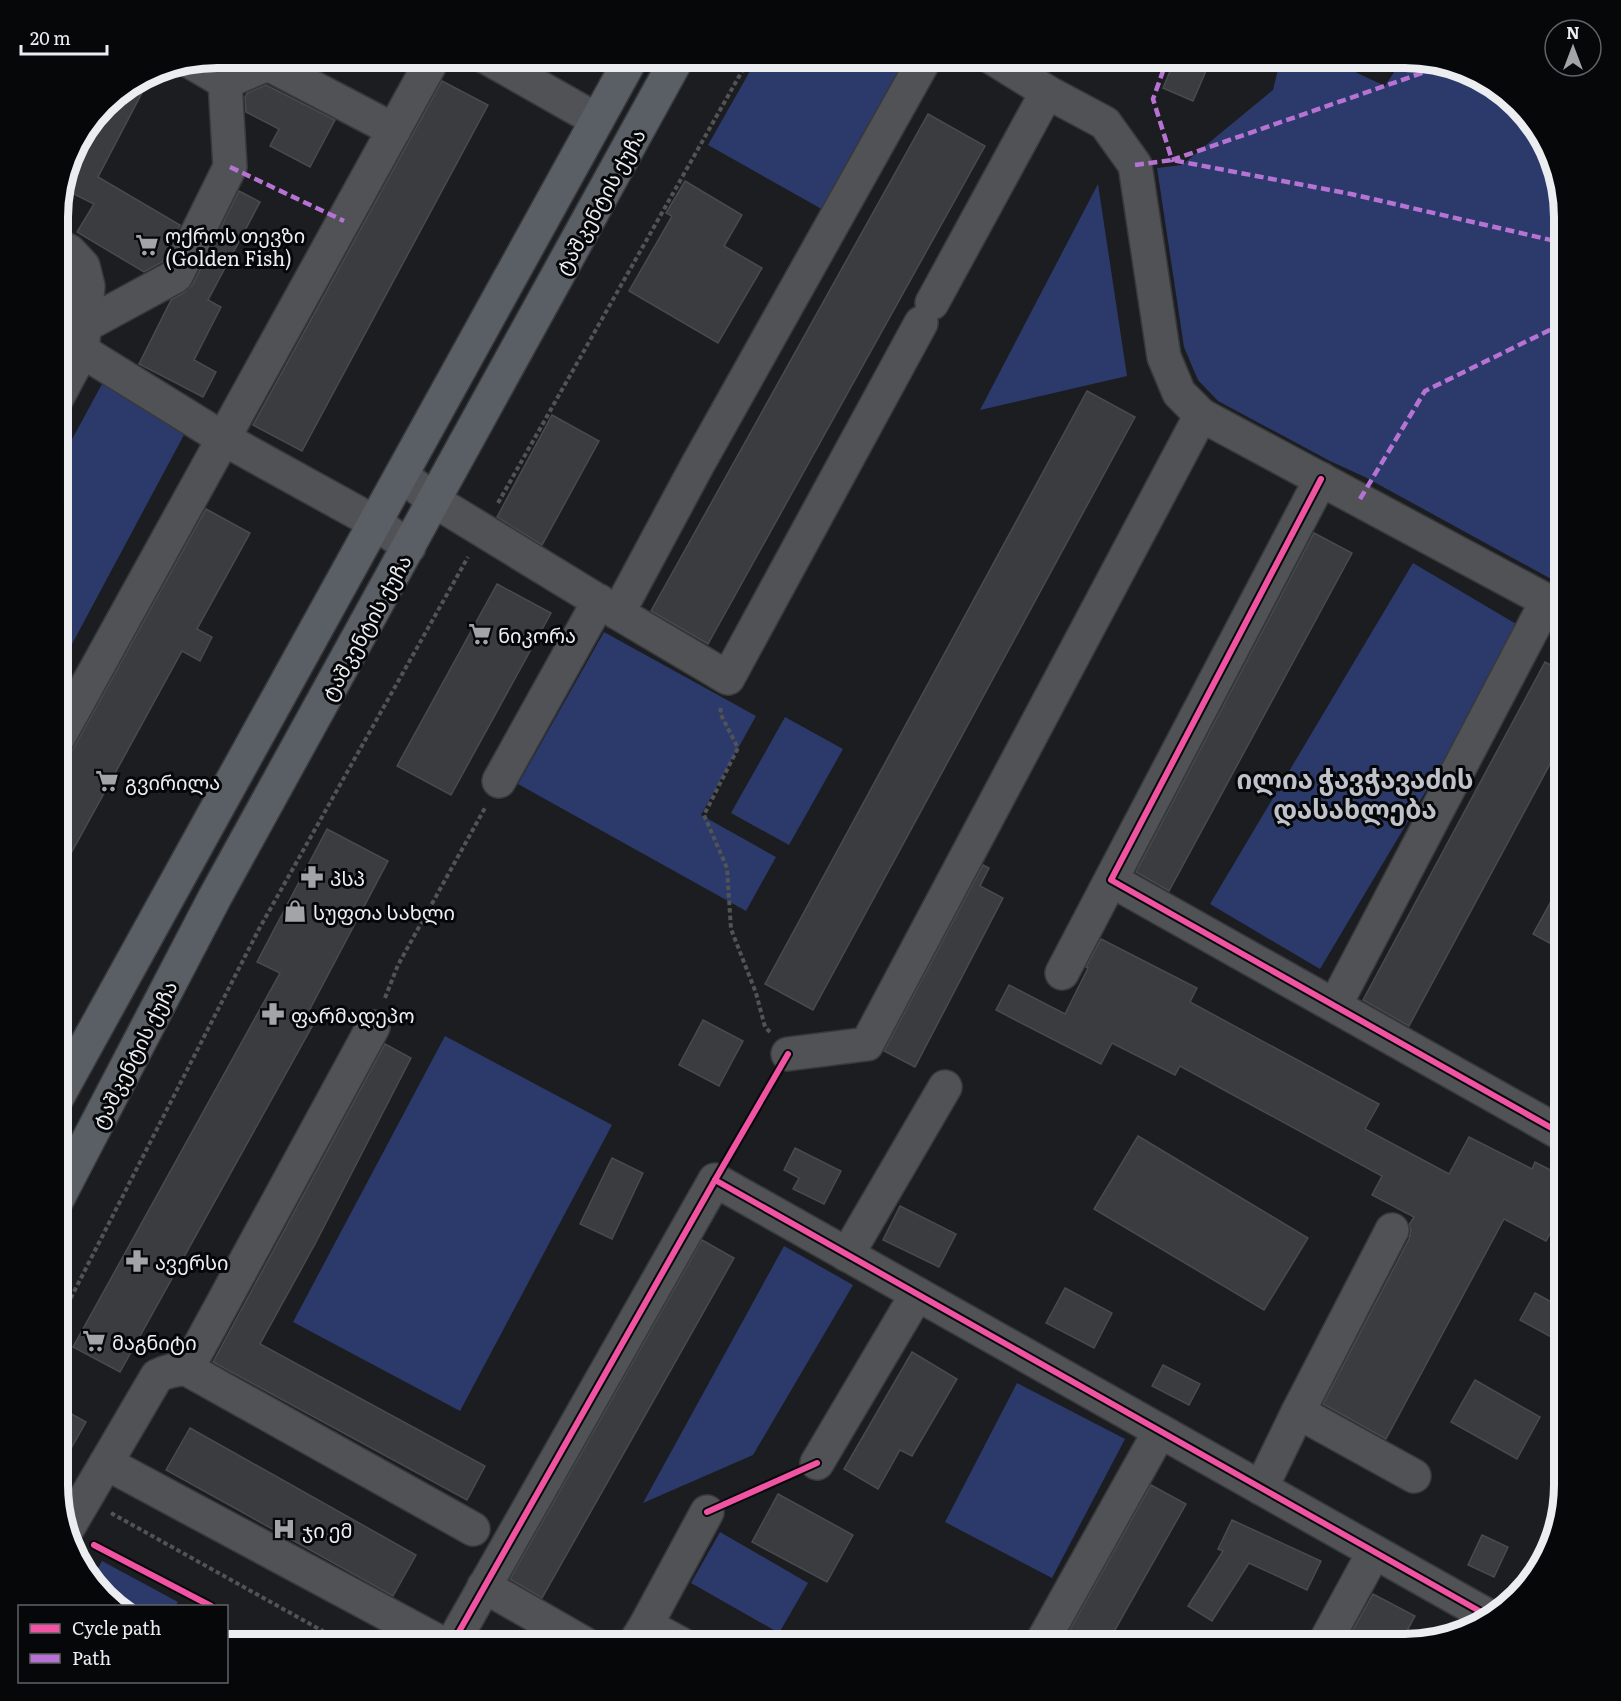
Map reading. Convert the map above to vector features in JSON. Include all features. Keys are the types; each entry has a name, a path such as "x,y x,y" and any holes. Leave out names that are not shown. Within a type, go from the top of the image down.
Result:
{"main road":[{"name":"ტაშკენტის ქუჩა","path":"67,1079 626,67"},
{"name":"ტაშკენტის ქუჩა","path":"67,1180 215,897 672,67"}],"street":[{"path":"225,82 261,67"},
{"path":"274,67 394,130"},
{"path":"68,721 428,67"},
{"path":"521,67 597,120"},
{"path":"202,68 225,82"},
{"path":"499,782 698,464 920,68"},
{"path":"1008,68 1104,123 1135,165 1164,357 1179,393 1201,415 1554,605"},
{"path":"75,339 176,276 230,167 225,82"},
{"path":"402,475 433,500 728,678 1047,92"},
{"path":"68,251 83,266 88,286 68,362"},
{"path":"75,339 224,439 376,523 409,547"},
{"path":"788,1054 867,1044 1201,415"},
{"path":"1062,973 1321,479"},
{"path":"1335,1005 1554,608"},
{"path":"1111,880 1554,1125"},
{"path":"187,1369 373,1027"},
{"path":"847,1255 945,1087"},
{"path":"458,1634 715,1180 1482,1612"},
{"path":"1261,1488 1392,1230"},
{"path":"817,1463 917,1294"},
{"path":"72,1520 157,1376 178,1369 187,1369 473,1529"},
{"path":"1298,1412 1414,1476"},
{"path":"1047,1634 1160,1431"},
{"path":"106,1463 424,1634"},
{"path":"640,1634 706,1512"},
{"path":"1329,1634 1374,1552"},
{"path":"484,1586 568,1634"}],"path":[{"path":"67,1305 259,929 744,67"},
{"path":"728,678 720,713 738,748 704,815 727,868 731,929 756,993 765,1027 788,1054"},
{"path":"373,1027 398,965 499,782"},
{"path":"83,1500 328,1634"}],"shaded area":[{"path":"752,67 909,68 827,212 708,145"},
{"path":"1278,68 1346,68 1385,86 1397,68 1434,70 1471,83 1495,98 1517,118 1534,142 1546,168 1551,187 1554,216 1554,581 1365,477 1330,461 1218,401 1198,380 1184,347 1157,168 1182,165 1273,90"},
{"path":"1098,184 1127,376 980,410"},
{"path":"108,373 193,418 68,652 68,447"},
{"path":"1413,563 1523,628 1320,969 1210,904"},
{"path":"604,632 756,716 701,815 776,857 746,911 518,784"},
{"path":"785,717 843,749 789,845 731,813"},
{"path":"445,1036 612,1125 460,1411 293,1322"},
{"path":"784,1246 853,1285 753,1455 643,1503"},
{"path":"1017,1383 1125,1439 1052,1578 945,1522"},
{"path":"720,1532 808,1583 779,1633 691,1583"},
{"path":"102,1561 178,1602 176,1605 129,1605 104,1583 96,1572"}],"building":[{"path":"1171,68 1207,68 1193,101 1163,88"},
{"path":"442,81 488,105 302,451 253,425"},
{"path":"146,85 98,177 180,225 162,262 144,272 77,232 94,204 70,192 75,168 87,142 104,118 118,104"},
{"path":"266,85 335,120 310,167 270,146 279,129 246,112 247,93"},
{"path":"928,114 985,146 708,644 651,611"},
{"path":"685,181 742,215 724,246 762,268 718,343 629,291 672,216 666,213"},
{"path":"239,191 260,202 208,300 221,307 194,360 216,372 203,397 139,364 171,300 193,284"},
{"path":"1087,391 1135,417 813,1010 765,984"},
{"path":"552,415 599,441 542,545 497,517"},
{"path":"206,509 250,533 197,629 212,637 200,661 182,651 67,860 68,754 73,749"},
{"path":"1314,533 1352,553 1169,891 1136,872"},
{"path":"497,584 551,613 451,795 397,766"},
{"path":"1545,662 1554,667 1554,757 1409,1026 1363,1000"},
{"path":"327,829 388,861 310,1009 319,1014 120,1372 73,1347 280,973 257,962"},
{"path":"983,865 989,868 980,886 1003,898 915,1067 884,1051"},
{"path":"1554,896 1554,946 1533,934"},
{"path":"1101,939 1197,988 1190,1002 1379,1104 1365,1129 1449,1174 1469,1137 1532,1169 1535,1162 1554,1172 1554,1234 1551,1232 1546,1241 1504,1219 1386,1439 1323,1404 1409,1239 1411,1230 1409,1225 1414,1217 1372,1195 1382,1176 1180,1066 1175,1075 1112,1043 1101,1064 996,1010 1009,985 1065,1014 1088,968 1086,967"},
{"path":"703,1020 743,1041 719,1086 679,1065"},
{"path":"385,1044 411,1058 315,1244 260,1344 485,1466 467,1500 213,1362"},
{"path":"1138,1136 1308,1238 1264,1310 1094,1209"},
{"path":"795,1148 841,1171 824,1204 793,1189 799,1178 784,1170"},
{"path":"612,1158 643,1173 612,1239 580,1224"},
{"path":"900,1206 956,1234 939,1267 883,1240"},
{"path":"702,1240 734,1258 542,1598 510,1579"},
{"path":"1065,1288 1112,1313 1094,1348 1046,1323"},
{"path":"1535,1293 1554,1303 1554,1339 1520,1320"},
{"path":"912,1352 957,1379 912,1456 900,1450 878,1489 844,1469"},
{"path":"1163,1365 1200,1384 1189,1405 1152,1386"},
{"path":"1475,1380 1540,1417 1517,1459 1451,1422"},
{"path":"67,1412 86,1422 67,1455"},
{"path":"190,1428 416,1555 393,1596 166,1470"},
{"path":"1151,1485 1186,1504 1113,1634 1068,1634"},
{"path":"778,1494 853,1535 827,1582 752,1542"},
{"path":"1232,1520 1321,1561 1307,1590 1249,1563 1212,1621 1188,1606 1223,1551 1218,1549"},
{"path":"1482,1535 1508,1547 1494,1577 1468,1565"},
{"path":"1373,1594 1415,1616 1405,1634 1351,1634"}],"marked path":[{"path":"1164,68 1153,99 1172,160 1431,70"},
{"path":"1135,165 1172,160 1351,194 1554,241"},
{"path":"230,167 344,221"},
{"path":"1360,499 1425,391 1554,328"}],"cycle path":[{"path":"1321,479 1111,880 1554,1129"},
{"path":"458,1634 788,1054"},
{"path":"715,1180 1482,1612"},
{"path":"707,1512 817,1463"},
{"path":"94,1545 209,1605"}],"place":[{"name":"ოქროს თევზი (Golden Fish)","path":"147,245"},
{"name":"ნიკორა","path":"480,634"},
{"name":"გვირილა","path":"107,781"},
{"name":"პსპ","path":"312,877"},
{"name":"სუფთა სახლი","path":"295,911"},
{"name":"ფარმადეპო","path":"273,1014"},
{"name":"ავერსი","path":"137,1261"},
{"name":"მაგნიტი","path":"94,1341"},
{"name":"ჯი ემ","path":"284,1529"}],"district":[{"name":"ილია ჭავჭავაძის დასახლება","path":"1355,792"}]}
